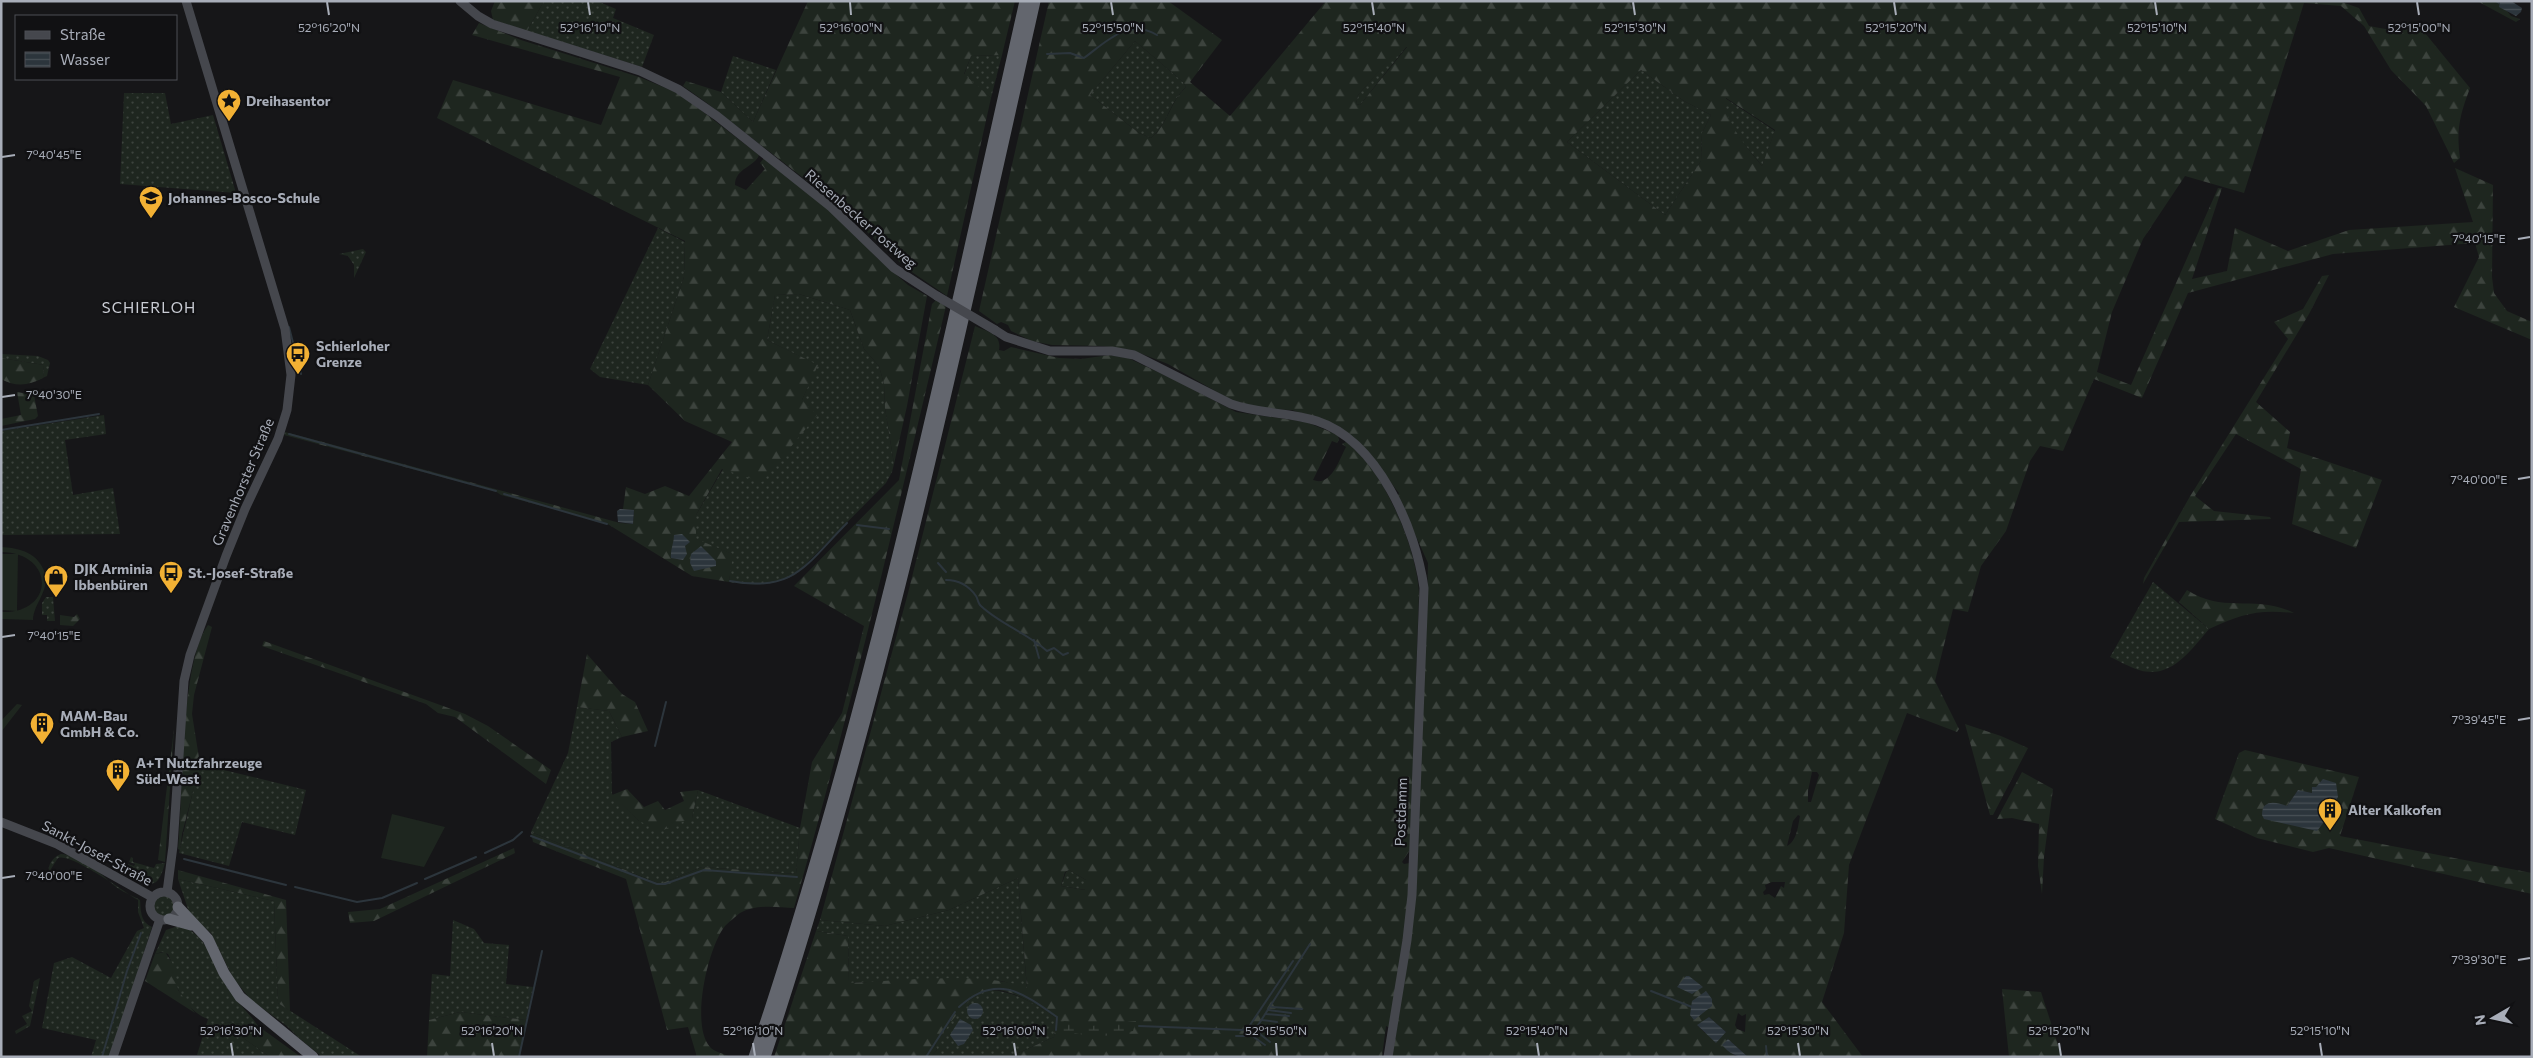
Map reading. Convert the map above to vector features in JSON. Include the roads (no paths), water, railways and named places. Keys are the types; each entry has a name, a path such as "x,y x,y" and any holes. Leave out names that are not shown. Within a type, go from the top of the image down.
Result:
{"highway":[{"path":"754,1057 814,871 869,672 921,458 1025,1"},
{"path":"765,1057 811,916 870,708 927,475 1035,1"},
{"path":"178,907 208,939 224,973 240,997 313,1057"},
{"path":"164,919 196,927"}],"street":[{"name":"Gravenhorster Straße","path":"167,892 173,846 181,708 190,655 241,519 278,439 287,410 291,375 284,329 186,1"},
{"name":"Riesenbecker Postweg","path":"460,1 478,16 492,24 640,71 678,89 717,116 831,208 894,268 1006,337 1050,351 1112,351 1134,354 1231,404 1247,410 1316,420 1336,429 1358,446 1381,474 1415,547 1421,566"},
{"name":"Postdamm","path":"1388,1057 1407,940 1412,895 1424,588 1421,566"},
{"name":"Sankt-Josef-Straße","path":"1,822 56,844 152,897"},
{"path":"113,1057 164,919 175,914 178,907 174,896 167,892 159,892 152,897 150,910 164,919"}],"water":[{"path":"2500,1 2511,1 2522,8 2521,12 2516,16 2499,7"},
{"path":"620,509 634,510 633,524 618,522 617,511"},
{"path":"682,534 690,542 685,546 687,554 683,560 671,558 674,535"},
{"path":"701,546 716,561 716,566 694,571 690,563 691,554"},
{"path":"2323,779 2336,783 2338,797 2326,815 2321,819 2324,822 2317,831 2264,819 2262,815 2264,806 2270,803 2278,803 2287,806 2298,790 2312,793 2312,787 2316,787"},
{"path":"1686,976 1689,976 1703,987 1692,994 1677,987"},
{"path":"1706,991 1712,999 1712,1006 1694,1020 1690,1015 1692,1001"},
{"path":"975,1003 983,1011 975,1019 967,1011"},
{"path":"1709,1017 1726,1032 1716,1043 1697,1025"},
{"path":"960,1019 971,1025 973,1030 964,1044 958,1046 950,1035"},
{"path":"1728,1039 1748,1057 1737,1056 1728,1051 1722,1045"}],"waterway":[{"path":"1047,54 1070,53 1084,58 1110,39 1127,30 1146,30 1157,35"},
{"path":"289,327 301,374"},
{"path":"1,430 99,414"},
{"path":"289,434 496,491"},
{"path":"504,494 607,524"},
{"path":"730,581 752,584 770,583 785,579 809,563 847,523"},
{"path":"857,525 889,529"},
{"path":"938,563 946,572"},
{"path":"946,580 959,582 967,587 976,596 980,605 988,612 1047,651 1054,648 1063,655 1068,653"},
{"path":"1034,640 1039,658"},
{"path":"655,746 666,702"},
{"path":"485,853 513,840 522,832"},
{"path":"531,836 657,884 665,884 704,870 797,877"},
{"path":"425,879 476,857"},
{"path":"184,859 286,885"},
{"path":"295,887 357,902 382,898 417,883"},
{"path":"102,1057 127,971 141,933"},
{"path":"1236,1036 1248,1036 1253,1033 1310,944"},
{"path":"519,1057 542,951"},
{"path":"1139,1026 1242,1030 1248,1028 1293,961"},
{"path":"959,1007 972,997 985,991 1009,990 1032,1000 1057,1017 1056,1030"},
{"path":"1651,991 1692,1007"},
{"path":"1272,1007 1302,1009"},
{"path":"1269,1010 1291,1013"},
{"path":"926,1057 955,1012"},
{"path":"1266,1014 1289,1016"},
{"path":"1262,1020 1277,1022"},
{"path":"1259,1028 1274,1029"},
{"path":"1255,1030 1270,1042"},
{"path":"1251,1035 1265,1045"},
{"path":"1766,1046 1767,1057"}],"place":[{"name":"Dreihasentor","path":"229,122"},
{"name":"Johannes-Bosco-Schule","path":"151,219"},
{"name":"Schierloher Grenze","path":"298,375"},
{"name":"St.-Josef-Straße","path":"171,594"},
{"name":"DJK Arminia Ibbenbüren","path":"56,598"},
{"name":"MAM-Bau GmbH & Co.","path":"42,745"},
{"name":"A+T Nutzfahrzeuge Süd-West","path":"118,792"},
{"name":"Alter Kalkofen","path":"2330,831"}],"district":[{"name":"SCHIERLOH","path":"149,308"}]}
